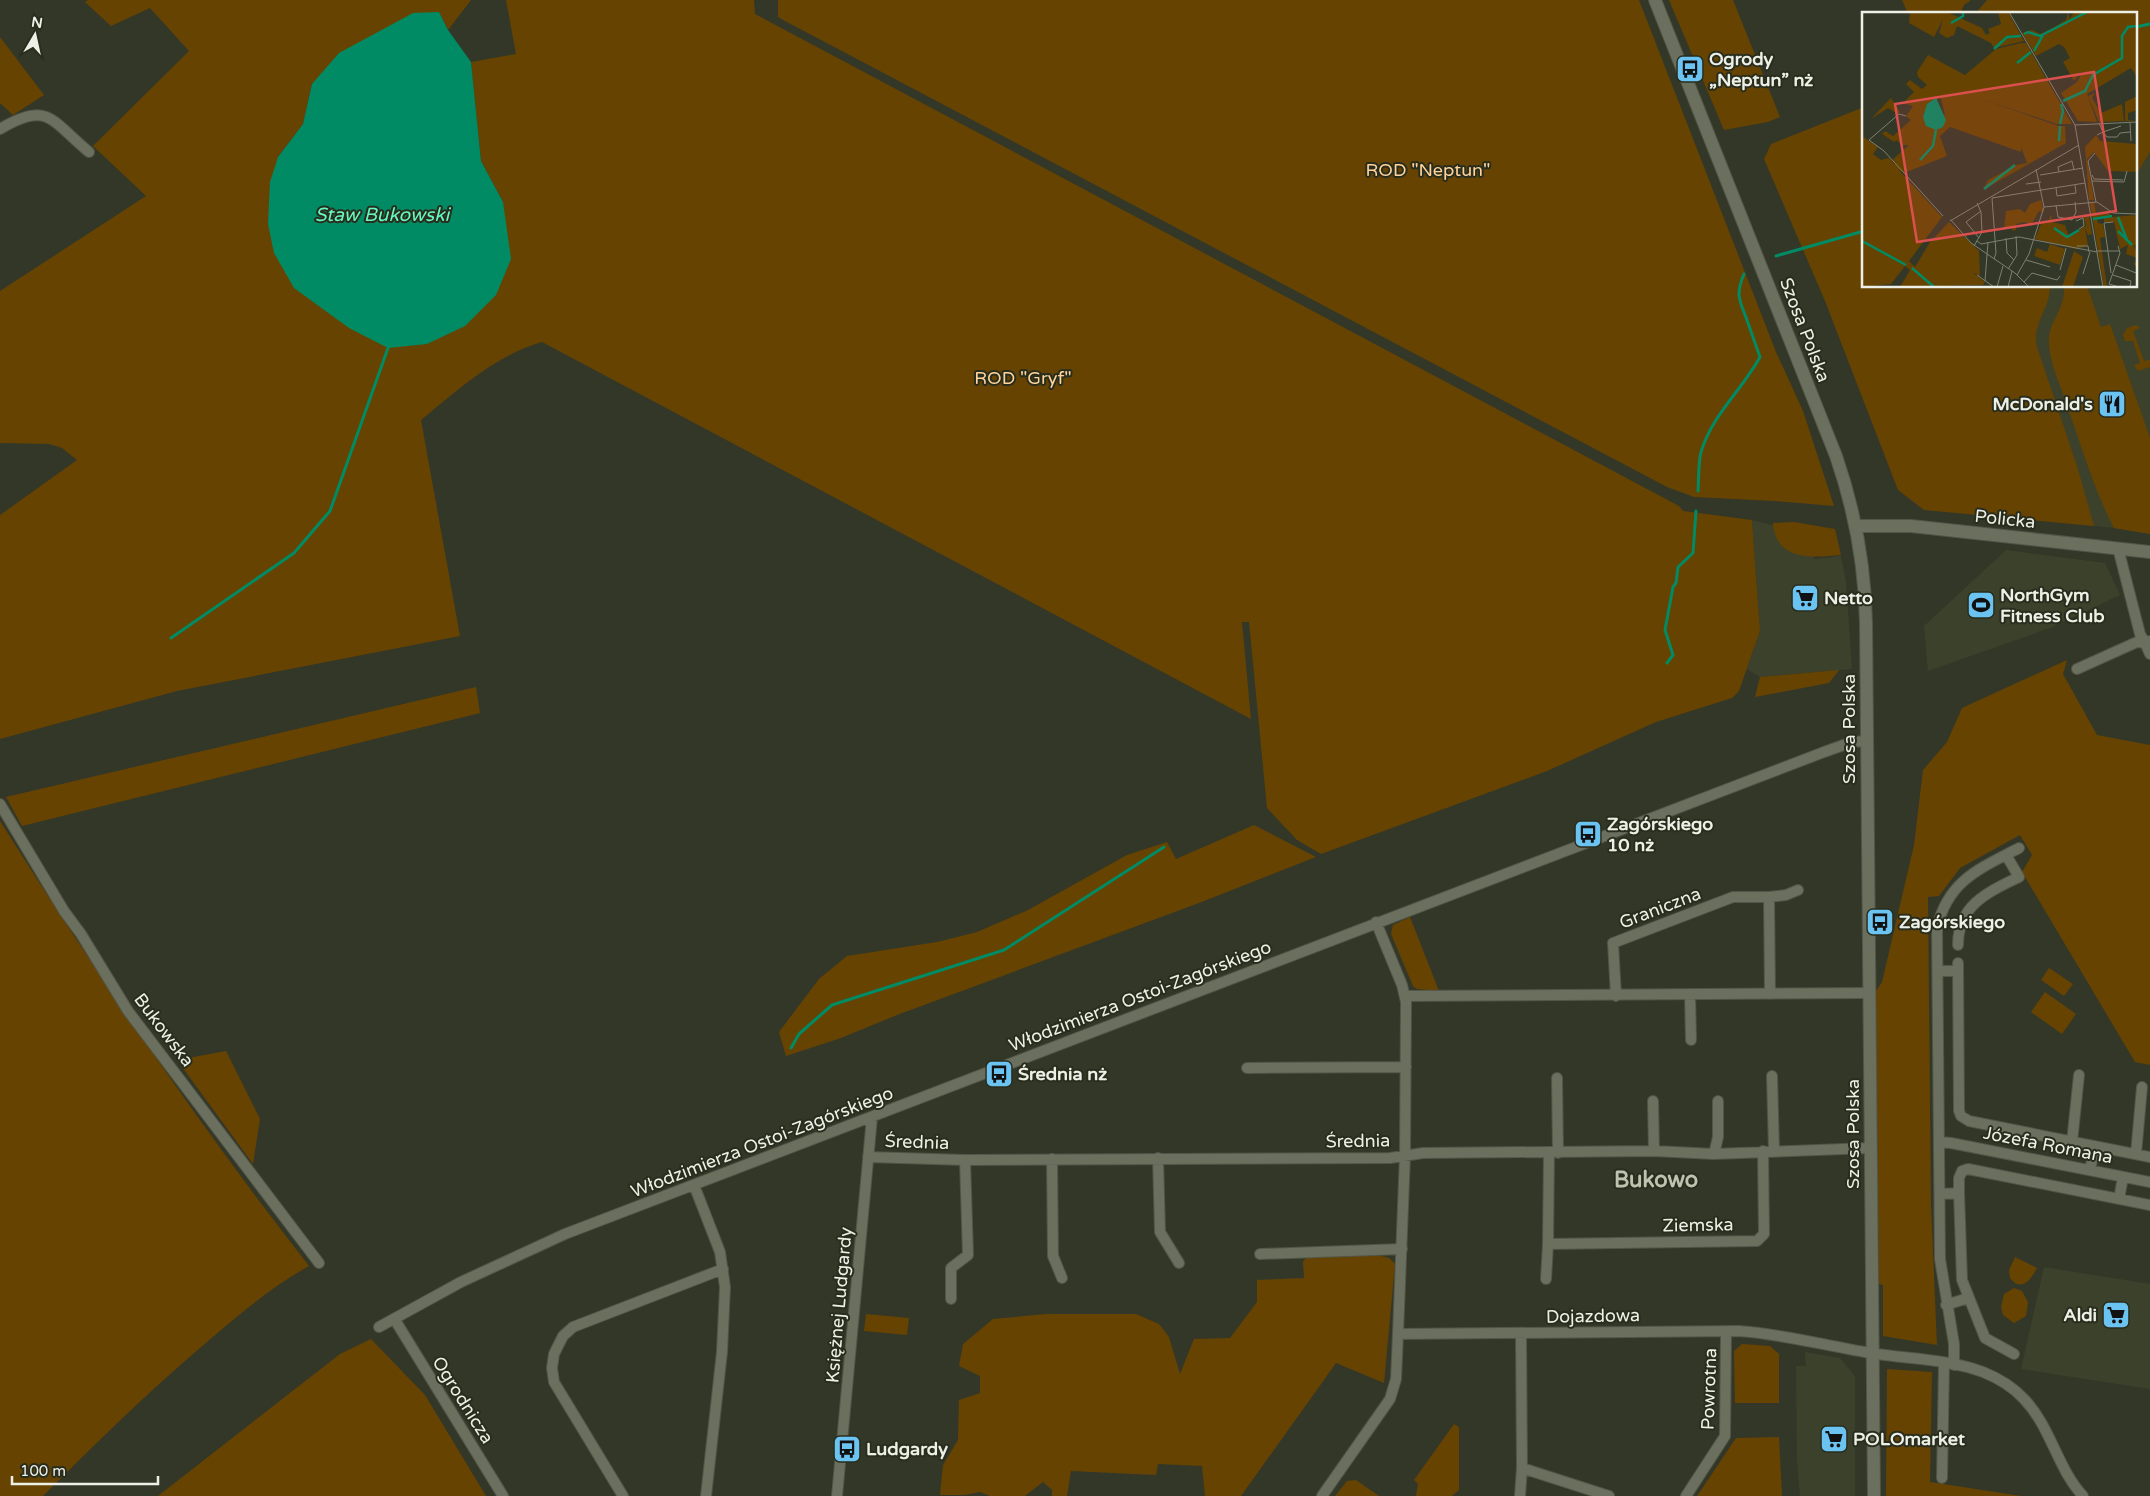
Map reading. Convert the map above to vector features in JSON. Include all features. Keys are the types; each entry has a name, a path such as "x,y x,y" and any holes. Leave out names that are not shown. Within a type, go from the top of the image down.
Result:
{"street":[{"name":"Szosa Polska","path":"1655,0 1827,432 1843,477 1857,526 1865,606 1874,1496"},
{"path":"0,128 24,116 40,114 50,118 89,152"},
{"name":"Policka","path":"1857,526 1911,526 2150,552"},
{"path":"2118,548 2140,634 2148,642 2150,654"},
{"path":"2078,669 2137,642 2148,642"},
{"name":"Włodzimierza Ostoi-Zagórskiego","path":"379,1327 395,1320 461,1282 530,1249 1376,922 1852,742 1867,741"},
{"name":"Bukowska","path":"0,804 64,911 81,934 128,1011 320,1263"},
{"path":"1942,1478 1949,1364 1954,1344 1940,1265 1940,1089 1937,927 1948,896 1969,875 2019,848"},
{"path":"1958,945 1960,924 1979,898 2019,876 2006,855"},
{"name":"Graniczna","path":"1616,996 1613,943 1733,898 1786,895 1798,890"},
{"path":"1769,897 1770,994"},
{"path":"1322,1496 1390,1399 1396,1379 1405,1155 1405,996 1376,922"},
{"path":"1938,971 1958,967 1960,1114 1966,1120 2150,1157"},
{"path":"1405,996 1616,996 1869,992"},
{"path":"1690,994 1691,1040"},
{"path":"1247,1068 1406,1067"},
{"path":"2072,1142 2079,1075"},
{"path":"1768,1150 1772,1076"},
{"path":"1546,1278 1557,1078"},
{"path":"2136,1154 2142,1087"},
{"path":"1940,1089 1959,1089"},
{"path":"1653,1101 1654,1150"},
{"path":"1714,1154 1718,1136 1718,1101"},
{"name":"Księżnej Ludgardy","path":"838,1496 872,1117"},
{"name":"Józefa Romana","path":"1940,1142 2150,1182"},
{"path":"2090,1170 2095,1146"},
{"name":"Średnia","path":"868,1157 965,1160 1390,1158 1423,1153 1554,1153 1654,1150 1714,1154 1768,1150 1870,1148"},
{"name":"Ziemska","path":"1548,1244 1757,1240 1764,1234 1768,1150"},
{"path":"1158,1158 1160,1232 1179,1263"},
{"path":"1052,1159 1053,1256 1062,1278"},
{"name":"Średnia","path":"951,1299 951,1268 968,1255 965,1160"},
{"path":"2014,1354 1985,1338 1968,1298 1961,1274 1959,1176 1962,1171 1968,1169 2150,1205"},
{"path":"2119,1199 2123,1176"},
{"path":"694,1185 715,1238 723,1269 725,1296 722,1352 706,1496"},
{"path":"1940,1194 1959,1193"},
{"path":"1260,1254 1402,1249"},
{"path":"624,1496 557,1389 552,1368 556,1349 563,1336 573,1327 723,1269"},
{"path":"1946,1305 1968,1298"},
{"name":"Ogrodnicza","path":"395,1320 503,1496"},
{"name":"Powrotna","path":"1686,1496 1725,1436 1726,1332"},
{"path":"1520,1496 1522,1468 1521,1333"},
{"name":"Dojazdowa","path":"1398,1334 1763,1333 1872,1353 1949,1364 1991,1375 2024,1399 2041,1420 2066,1472 2083,1496"},
{"path":"1522,1468 1609,1496"}],"shaded area":[{"path":"2150,140 2150,534 2075,524 2005,288 2138,288 2138,161"},
{"path":"1752,520 1810,535 1814,559 1841,556 1846,582 1852,669 1760,677 1747,669 1760,631"},
{"path":"2006,550 2105,563 2120,595 2050,628 1928,671 1924,626"},
{"path":"2044,1267 2150,1284 2150,1389 2021,1369"},
{"path":"1805,1352 1840,1358 1855,1376 1855,1496 1800,1496 1797,1461 1796,1366 1806,1366"}],"green space":[{"name":"ROD \"Gryf\"","path":"88,0 471,0 448,30 439,12 312,84 303,124 278,157 503,202 481,161 471,62 516,54 506,0 754,0 755,14 1679,506 1683,511 1752,520 1760,631 1739,691 1732,698 1656,722 1547,771 1321,854 1297,840 1267,808 1249,622 1242,622 1251,719 542,342 509,355 493,364 421,420 460,636 177,691 0,739 0,515 77,460 62,448 49,444 0,443 0,291 146,196 93,146 189,51 150,8 111,26 85,2"},
{"name":"ROD \"Neptun\"","path":"778,0 1639,0 1776,352 1803,411 1834,506 1694,497 1667,487 785,21 778,17"},
{"path":"1669,0 1733,0 1780,117 1768,122 1724,130"},
{"path":"1902,0 1971,0 1964,5 1961,12 1907,12"},
{"path":"1987,0 2150,0 2150,152 2138,172 2138,12 1977,12"},
{"path":"0,37 44,95 13,115 0,103"},
{"path":"1862,108 1862,288 2050,288 2037,330 2037,347 2077,466 2094,526 1924,510 1898,490 1825,301 1764,159 1771,144"},
{"path":"2064,288 2088,288 2101,327 2110,324 2150,438 2150,534 2114,528 2094,482 2051,359 2049,336 2064,294"},
{"path":"2136,325 2140,328 2133,331 2144,361 2150,360 2150,367 2138,371 2134,365 2140,363 2133,341 2125,341 2123,335 2127,328"},
{"path":"1794,522 1835,529 1841,555 1819,557 1788,551 1776,535 1773,523"},
{"path":"2067,660 2063,674 2097,735 2150,745 2150,1065 2135,1062 2022,872 2032,855 2020,835 1960,868 1939,896 1928,897 1931,1205 1937,1345 1883,1336 1883,1285 1879,1284 1876,991 1882,982 1914,845 1923,770 1947,742 1962,708"},
{"path":"1839,670 1829,683 1755,697 1760,677"},
{"path":"476,687 480,713 22,826 6,797"},
{"path":"0,821 73,935 149,1047 227,1158 309,1266 266,1294 200,1348 120,1420 43,1496 0,1496"},
{"path":"1254,825 1316,857 1199,903 897,1015 841,1038 786,1056 779,1032 819,979 847,956 937,942 977,932 1028,910 1127,855 1167,842 1176,859"},
{"path":"1410,917 1439,991 1417,989 1413,986 1391,934 1393,925"},
{"path":"2049,968 2073,984 2064,996 2041,980"},
{"path":"2045,992 2076,1014 2062,1034 2031,1012"},
{"path":"226,1051 260,1119 253,1164 177,1060"},
{"path":"1378,1255 1389,1258 1395,1264 1384,1383 1336,1363 1241,1496 1205,1496 1202,1466 1158,1464 1156,1475 1071,1471 1067,1496 1052,1496 1052,1490 1043,1482 1025,1496 990,1496 980,1492 965,1495 940,1495 943,1465 958,1440 959,1400 980,1393 980,1376 959,1366 963,1344 993,1319 1046,1314 1136,1314 1159,1324 1169,1337 1180,1374 1194,1339 1230,1338 1257,1302 1257,1280 1304,1278 1303,1262 1306,1258"},
{"path":"2015,1257 2037,1268 2026,1283 2018,1284 2010,1278 2009,1270"},
{"path":"2014,1288 2022,1291 2028,1302 2026,1316 2014,1323 2003,1315 2001,1307 2004,1294"},
{"path":"866,1314 909,1318 907,1335 864,1331"},
{"path":"371,1339 425,1395 486,1496 158,1496 340,1354"},
{"path":"1742,1344 1770,1346 1779,1354 1779,1403 1735,1403 1734,1351"},
{"path":"1887,1369 1932,1372 1930,1482 2021,1496 1886,1496"},
{"path":"1454,1424 1459,1427 1459,1490 1452,1496 1416,1496 1418,1484 1414,1480"},
{"path":"1779,1437 1782,1496 1697,1496 1736,1438"},
{"path":"1356,1480 1379,1496 1335,1496 1347,1481"}],"water":[{"name":"Staw Bukowski","path":"439,12 448,30 471,62 481,161 503,202 511,259 496,295 465,326 427,344 388,348 349,328 294,288 274,253 268,224 270,182 278,157 303,124 312,84 339,53 413,13"}],"waterway":[{"path":"2138,27 2150,24"},
{"path":"1776,256 1862,232"},
{"path":"1698,491 1701,452 1712,426 1760,357 1739,294 1744,274"},
{"path":"171,638 294,553 330,511 388,348"},
{"path":"1667,663 1673,655 1665,630 1673,587 1676,583 1678,567 1693,553 1696,511"},
{"path":"791,1048 799,1034 832,1005 1004,950 1164,847"}],"place":[{"name":"Ogrody „Neptun” nż","path":"1690,69"},
{"name":"McDonald's","path":"2112,404"},
{"name":"Netto","path":"1805,598"},
{"name":"NorthGym Fitness Club","path":"1981,605"},
{"name":"Zagórskiego 10 nż","path":"1588,834"},
{"name":"Zagórskiego","path":"1880,922"},
{"name":"Średnia nż","path":"999,1074"},
{"name":"Aldi","path":"2116,1315"},
{"name":"POLOmarket","path":"1834,1439"},
{"name":"Ludgardy","path":"847,1449"}],"district":[{"name":"Bukowo","path":"1656,1179"}]}
